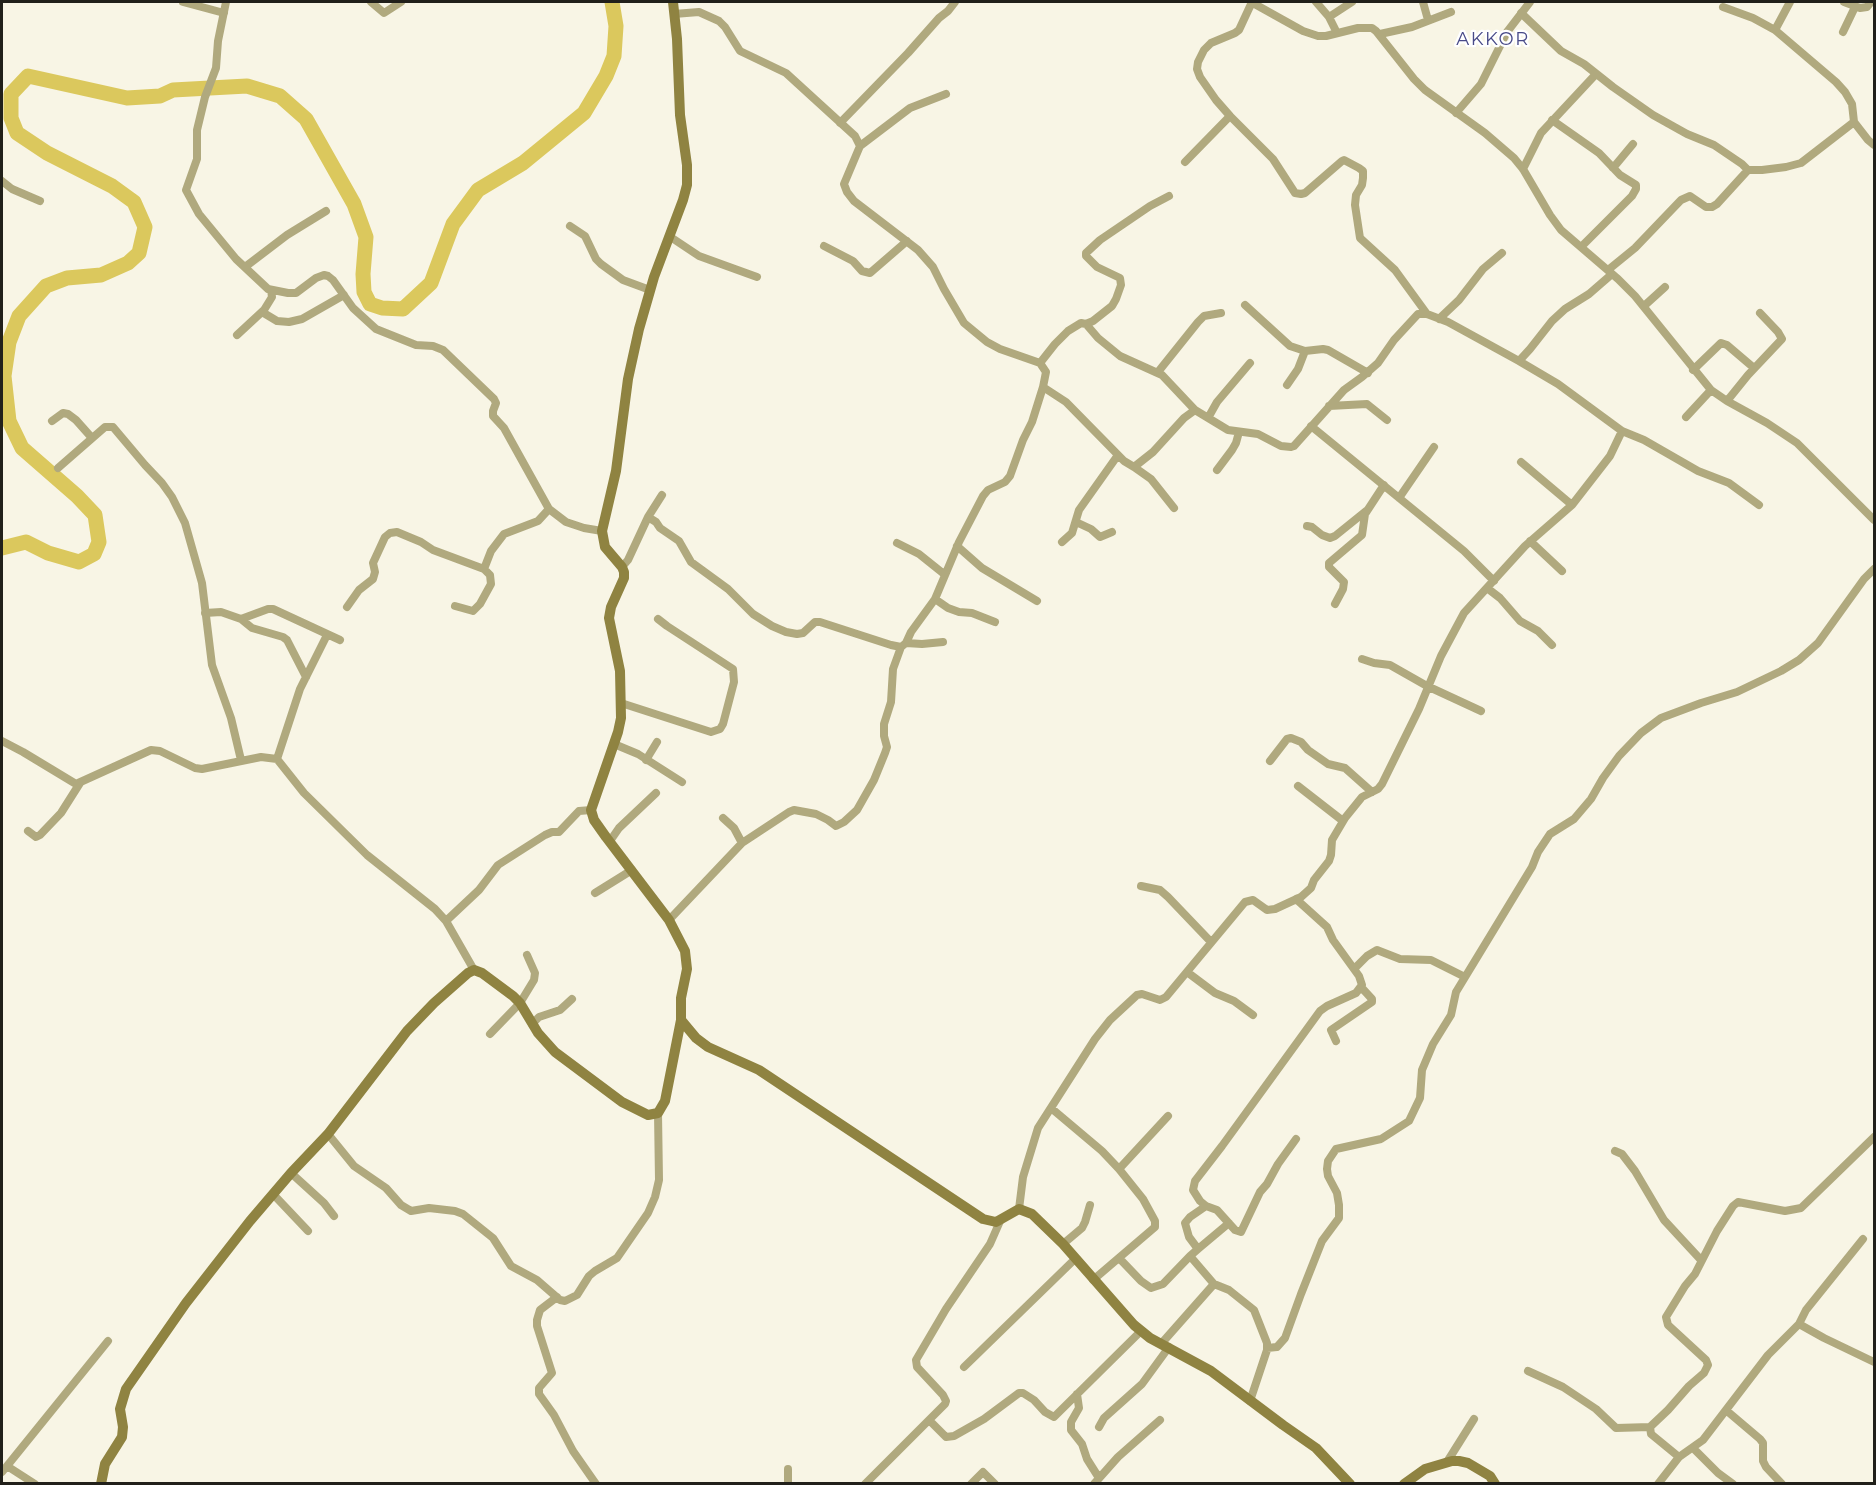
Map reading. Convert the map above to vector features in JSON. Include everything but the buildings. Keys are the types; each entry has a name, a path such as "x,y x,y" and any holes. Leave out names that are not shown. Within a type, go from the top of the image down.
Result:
{"street":[{"path":"183,2 224,13"},
{"path":"226,2 218,41 216,68 205,97 197,130 196,159 186,190 203,219 245,267 271,290 296,292 324,275 333,280 353,308 376,329 416,345 433,346 443,350 494,399 496,403 492,413 505,430 549,509 566,522 602,531"},
{"path":"371,2 384,13 401,2"},
{"path":"328,1134 354,1166 386,1188 401,1205 411,1211 429,1208 463,1214 493,1238 511,1266 537,1280 565,1301 577,1295 589,1276 596,1270 616,1258 648,1214 655,1197 660,1159 657,1113 665,1101 681,1020 681,998 687,963 685,951 669,920 594,820 591,810 620,725 621,703 620,671 609,618 611,607 624,578 624,572 605,547 602,531 616,471 628,379 639,329 650,290 686,193 687,174 680,115 678,47 673,2"},
{"path":"840,123 955,2"},
{"path":"1427,314 1395,270 1360,238 1355,205 1356,195 1362,185 1363,171 1344,160 1305,193 1295,193 1273,159 1230,116 1200,77 1197,69 1198,62 1204,50 1211,43 1239,30 1251,2 1304,32 1318,36 1372,28 1425,90 1500,145 1514,158 1561,230 1610,272 1644,306 1711,390 1797,443 1875,520"},
{"path":"1316,2 1329,17 1337,33"},
{"path":"1329,17 1352,2"},
{"path":"1423,2 1428,20"},
{"path":"1456,113 1487,75 1500,44 1512,24 1530,2"},
{"path":"1775,30 1790,2"},
{"path":"1844,2 1864,8 1871,2"},
{"path":"1722,7 1753,18 1775,30 1836,82 1852,104 1854,122 1875,145"},
{"path":"1843,32 1855,7"},
{"path":"674,14 699,12 719,21 740,51 786,73 855,136 861,146"},
{"path":"1381,36 1451,12"},
{"path":"1521,13 1555,46 1584,64 1653,115 1687,134 1714,145 1748,170"},
{"path":"1523,169 1541,133 1596,74"},
{"path":"669,920 742,843 794,810 816,814 836,826 857,810 870,788 885,753 884,724 891,702 893,669 903,645 935,599 957,546 983,496 988,490 1005,482 1010,476 1044,387 1046,372 1040,363 1000,349 987,342 964,323 933,267 907,241 854,201 844,188 861,146 910,108 946,94"},
{"path":"1185,162 1230,116"},
{"path":"1552,120 1599,153 1620,175 1636,185 1632,196 1581,248"},
{"path":"1519,361 1552,321 1565,309 1589,294 1681,200 1690,196 1706,207 1712,207 1748,170 1786,168 1801,163 1854,122"},
{"path":"1613,168 1633,144"},
{"path":"2,182 40,201"},
{"path":"1040,363 1068,331 1081,323 1086,324 1112,306 1119,291 1120,278 1097,267 1086,256 1086,253 1100,240 1169,196"},
{"path":"245,267 287,235 326,211"},
{"path":"570,226 585,236 596,259 601,264 623,280 650,290"},
{"path":"669,236 699,256 757,277"},
{"path":"824,246 853,261 862,271 870,273 907,241"},
{"path":"1439,319 1459,300 1483,269 1502,253"},
{"path":"1644,306 1665,287"},
{"path":"237,335 262,312 272,297 271,290"},
{"path":"262,312 276,321 289,322 302,319 344,295"},
{"path":"1245,305 1283,341 1305,351 1328,350 1368,373"},
{"path":"1158,372 1204,316 1221,313"},
{"path":"1727,401 1782,339 1760,313"},
{"path":"1086,324 1098,338 1120,356 1158,372 1195,410 1208,418 1228,430 1251,432 1281,446 1291,447 1297,444 1344,390 1378,363 1407,324 1418,314 1427,314 1448,322 1519,361 1558,384 1622,431 1644,440 1698,471 1729,483 1759,505"},
{"path":"1693,370 1721,343 1727,345 1755,368"},
{"path":"1287,385 1298,369 1305,351"},
{"path":"1208,418 1217,402 1250,363"},
{"path":"1044,387 1078,413 1124,461 1151,479 1174,508"},
{"path":"1686,417 1711,390"},
{"path":"1329,406 1367,404 1387,420"},
{"path":"1134,467 1153,452 1184,418 1195,410"},
{"path":"52,421 63,413 68,414 92,438"},
{"path":"1311,426 1464,551 1494,581"},
{"path":"58,468 105,427 113,427 172,496 185,523 193,548 202,583 212,665 231,718 241,760"},
{"path":"1019,1209 1023,1177 1036,1134 1095,1039 1110,1020 1137,995 1163,999 1245,902 1253,900 1270,910 1296,899 1311,888 1314,880 1329,861 1332,840 1343,821 1362,797 1382,784 1464,613 1530,541 1572,505 1610,456 1622,431"},
{"path":"1217,470 1232,450 1239,432"},
{"path":"1400,498 1434,447"},
{"path":"1062,542 1072,533 1079,510 1118,455"},
{"path":"1521,462 1572,505"},
{"path":"1307,526 1322,535 1335,536 1367,510 1384,485"},
{"path":"622,567 628,560 648,517 662,495"},
{"path":"484,569 491,551 504,534 538,520 549,509"},
{"path":"1335,604 1344,585 1341,578 1329,567 1329,563 1362,536 1367,510"},
{"path":"648,517 680,541 691,562 728,589 753,614 786,632 803,633 815,622 820,622 891,645 943,642"},
{"path":"1076,522 1091,529 1100,537 1112,532"},
{"path":"347,607 359,590 373,579 375,574 373,563 385,537 390,532 397,532 433,550 484,569 490,575 491,584 476,609 470,611 455,606"},
{"path":"1530,541 1562,571"},
{"path":"897,543 918,554 945,574"},
{"path":"957,546 982,568 1037,601"},
{"path":"1267,1348 1277,1347 1285,1338 1323,1241 1339,1218 1336,1193 1328,1176 1328,1161 1336,1149 1381,1139 1409,1121 1420,1098 1422,1070 1433,1044 1451,1015 1456,992 1532,867 1545,840 1550,834 1574,819 1591,799 1619,756 1641,733 1661,718 1737,692 1781,671 1798,660 1818,643 1864,579 1875,569"},
{"path":"1487,588 1500,598 1520,621 1538,632 1552,645"},
{"path":"935,599 948,608 972,613 994,622"},
{"path":"241,619 273,609 340,640"},
{"path":"205,613 221,612 241,619 252,628 287,640 306,677"},
{"path":"621,703 711,732 720,729 734,682 733,669 666,627 658,619"},
{"path":"277,759 300,689 327,635"},
{"path":"1362,659 1390,665 1427,686 1481,711"},
{"path":"1270,761 1287,739 1291,738 1301,742 1328,764 1349,771 1372,792"},
{"path":"2,741 73,783 80,783 151,750 160,751 195,768 202,769 261,757 277,759 304,793 367,855 435,909 446,921 474,970 482,973 520,1004 532,1024 555,1052 584,1076 622,1102 648,1115 657,1113"},
{"path":"646,760 657,742"},
{"path":"614,744 638,754 682,782"},
{"path":"28,831 36,837 40,836 61,813 80,783"},
{"path":"1298,786 1343,821"},
{"path":"610,841 620,828 657,793"},
{"path":"446,921 479,890 498,865 545,835 559,832 579,811 591,810"},
{"path":"723,818 734,828 742,843"},
{"path":"595,893 632,870"},
{"path":"1141,886 1160,890 1211,942"},
{"path":"1296,899 1327,927 1333,940 1362,982 1361,987 1356,993 1320,1011 1195,1181 1193,1191 1206,1206 1217,1210 1234,1230 1243,1231 1260,1192 1296,1139"},
{"path":"1354,969 1377,950 1400,958 1431,960 1465,977"},
{"path":"490,1034 520,1004 531,986 536,973 527,954"},
{"path":"101,1484 105,1464 122,1437 120,1410 126,1389 207,1274 291,1173 328,1134 407,1031 434,1003 474,970"},
{"path":"1187,972 1204,986 1234,1000 1253,1015"},
{"path":"1336,1041 1331,1030 1372,1002 1361,987"},
{"path":"532,1024 539,1017 560,1010 572,999"},
{"path":"681,1020 696,1038 708,1047 759,1070 983,1219 992,1222 1019,1209"},
{"path":"1051,1108 1102,1151 1119,1169 1143,1199 1156,1224 1094,1280"},
{"path":"1119,1169 1168,1116"},
{"path":"1528,1371 1563,1387 1596,1409 1616,1428 1650,1427 1707,1370 1706,1360 1666,1322 1669,1312 1695,1274 1717,1231 1735,1204 1743,1203 1785,1211 1801,1208 1875,1137"},
{"path":"1615,1151 1622,1154 1631,1165 1664,1220 1701,1260"},
{"path":"291,1173 324,1203 334,1216"},
{"path":"273,1194 308,1231"},
{"path":"1063,1244 1082,1228 1090,1205"},
{"path":"1198,1249 1189,1237 1185,1223 1206,1206"},
{"path":"1019,1209 1032,1214 1063,1244 1125,1317 1141,1331 1211,1371 1319,1450 1350,1484"},
{"path":"865,1484 946,1401 944,1395 917,1367 916,1360 946,1309 990,1244 1001,1219"},
{"path":"1119,1258 1141,1281 1151,1288 1157,1287 1229,1223"},
{"path":"1658,1484 1679,1457 1703,1440 1768,1355 1799,1324 1806,1310 1863,1239"},
{"path":"1190,1256 1214,1284 1229,1290 1254,1310 1264,1331 1267,1348 1250,1401"},
{"path":"964,1367 1075,1259"},
{"path":"1099,1427 1104,1418 1142,1384 1165,1346 1214,1284"},
{"path":"557,1297 540,1310 537,1320 552,1373 539,1388 539,1394 596,1484"},
{"path":"1799,1324 1875,1362"},
{"path":"929,1420 941,1433 950,1437 984,1419 1019,1393 1026,1394 1045,1412 1054,1417 1141,1331"},
{"path":"35,1484 4,1469 108,1341"},
{"path":"1077,1394 1079,1408 1071,1422 1071,1430 1082,1444 1097,1481 1118,1456 1160,1420"},
{"path":"1727,1411 1760,1438 1763,1461 1782,1484"},
{"path":"1447,1462 1474,1419"},
{"path":"1650,1427 1651,1434 1679,1457"},
{"path":"1693,1448 1718,1473 1733,1484"},
{"path":"1404,1484 1425,1469 1459,1461 1490,1476 1495,1484"},
{"path":"788,1469 788,1484"},
{"path":"971,1484 983,1472 995,1484"}],"waterway":[{"path":"2,548 26,542 48,553 79,562 94,554 99,542 95,515 77,496 22,448 9,421 4,376 9,342 19,316 46,286 67,278 101,275 128,263 139,253 145,227 134,202 112,186 47,153 17,133 11,118 11,94 28,76 127,98 160,96 173,90 247,86 280,96 306,119 354,204 366,237 364,292 370,304 382,308 403,309 431,283 453,224 478,190 523,163 584,113 606,76 614,56 616,26 612,2"}],"district":[{"name":"AKKOR","path":"1493,40"}]}
